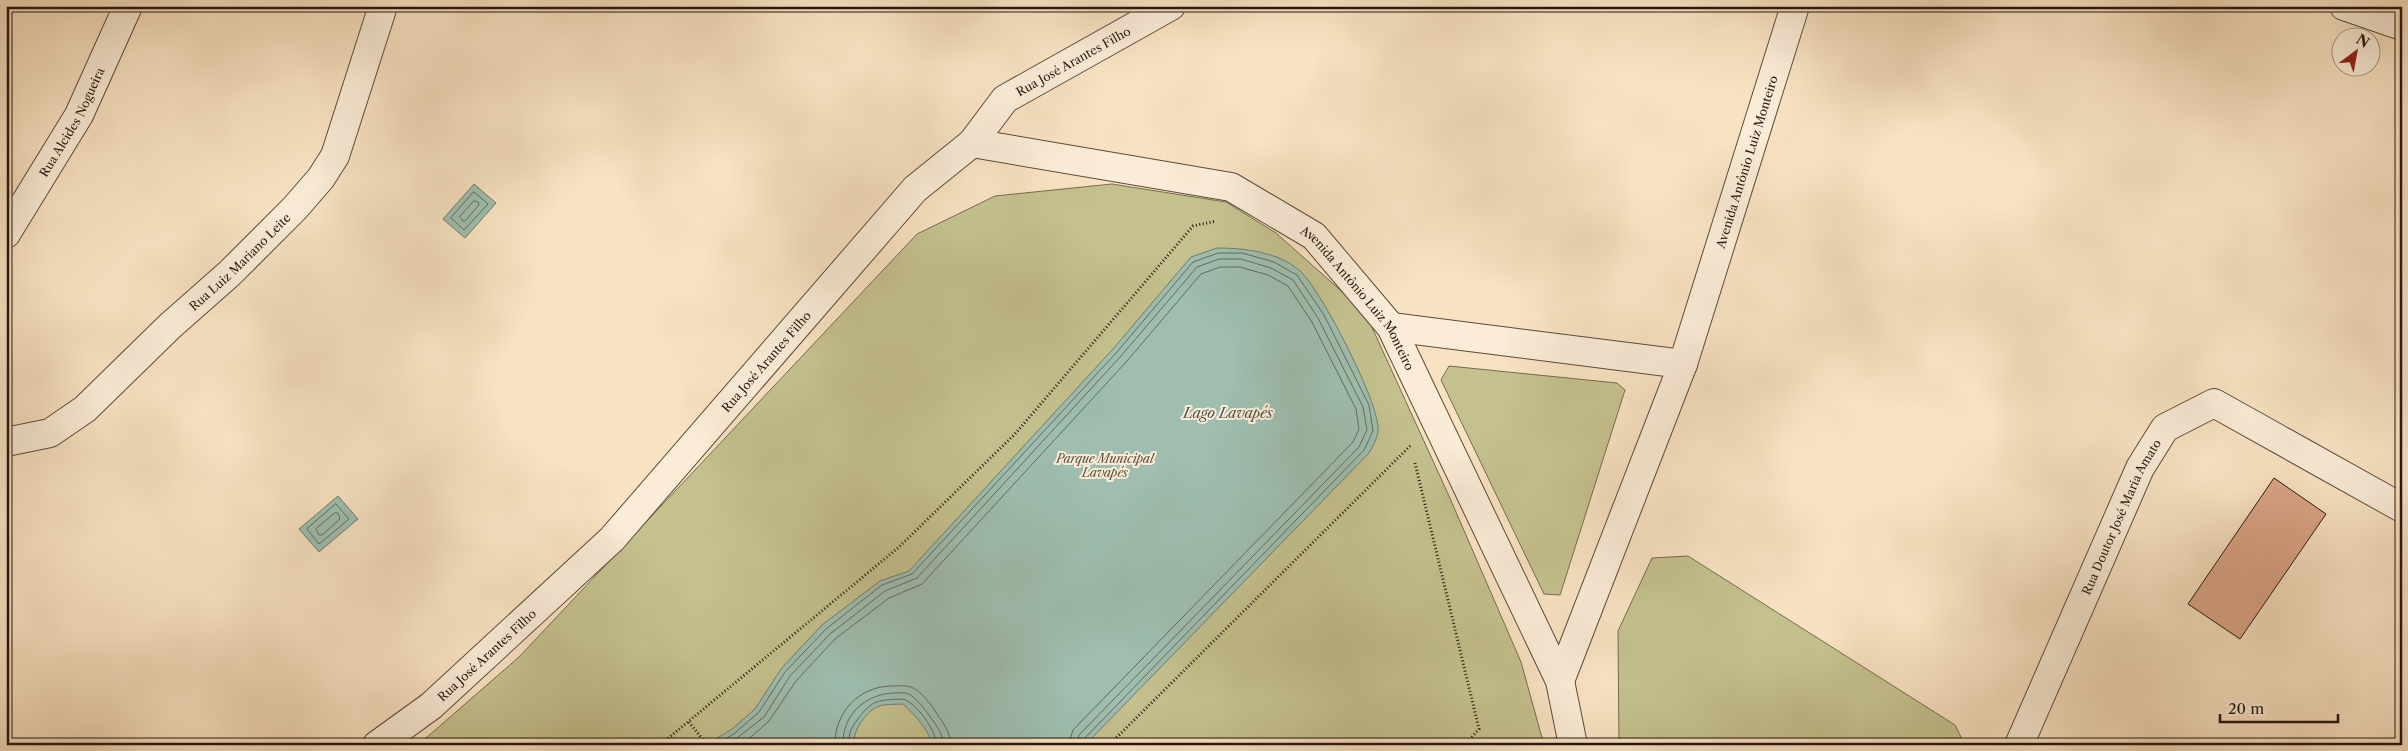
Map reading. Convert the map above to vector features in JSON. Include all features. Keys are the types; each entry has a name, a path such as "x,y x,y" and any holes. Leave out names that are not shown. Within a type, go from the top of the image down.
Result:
{"street":[{"name":"Rua Alcides Nogueira","path":"6,234 79,115 128,6"},
{"name":"Rua Luiz Mariano Leite","path":"6,442 50,433 85,408 170,326 230,273 294,208 320,178 335,156 383,6"},
{"name":"Rua José Arantes Filho","path":"378,745 431,706 612,539 915,189 972,143 1004,98 1171,6"},
{"name":"Avenida Antônio Luiz Monteiro","path":"1560,681 1683,364 1795,6"},
{"path":"2344,6 2402,26"},
{"name":"Avenida Antônio Luiz Monteiro","path":"972,143 1231,187 1314,236 1391,327 1560,681 1573,745"},
{"path":"1391,327 1683,364"},
{"name":"Rua Doutor José Maria Amato","path":"2019,745 2140,468 2165,428 2214,403 2402,508"}],"path":[{"path":"660,745 899,547 1015,434 1093,346 1193,226 1222,220"},
{"path":"1407,436 1411,445 1479,729 1465,745"},
{"path":"1109,745 1411,445"},
{"path":"689,722 702,736 707,745"}],"green space":[{"name":"Parque Municipal Lavapés","path":"1112,184 1226,202 1276,233 1365,312 1449,496 1521,662 1544,745 418,745 519,657 917,234 995,196"},
{"path":"1449,366 1617,383 1625,390 1560,595 1544,594 1441,380"},
{"path":"1688,556 1955,725 1965,745 1619,745 1618,631 1652,558"}],"water":[{"path":"474,184 496,203 465,238 443,219"},
{"name":"Lago Lavapés","path":"1217,248 1250,250 1272,255 1300,271 1321,300 1348,348 1370,399 1377,419 1378,432 1369,453 1085,745 933,745 921,723 903,704 883,705 870,711 857,730 854,745 706,745 732,729 755,709 781,669 822,625 880,581 909,571 1113,349 1191,257"},
{"path":"338,496 358,519 319,552 299,529"}],"building":[{"path":"2274,478 2326,514 2240,639 2188,604"}]}
